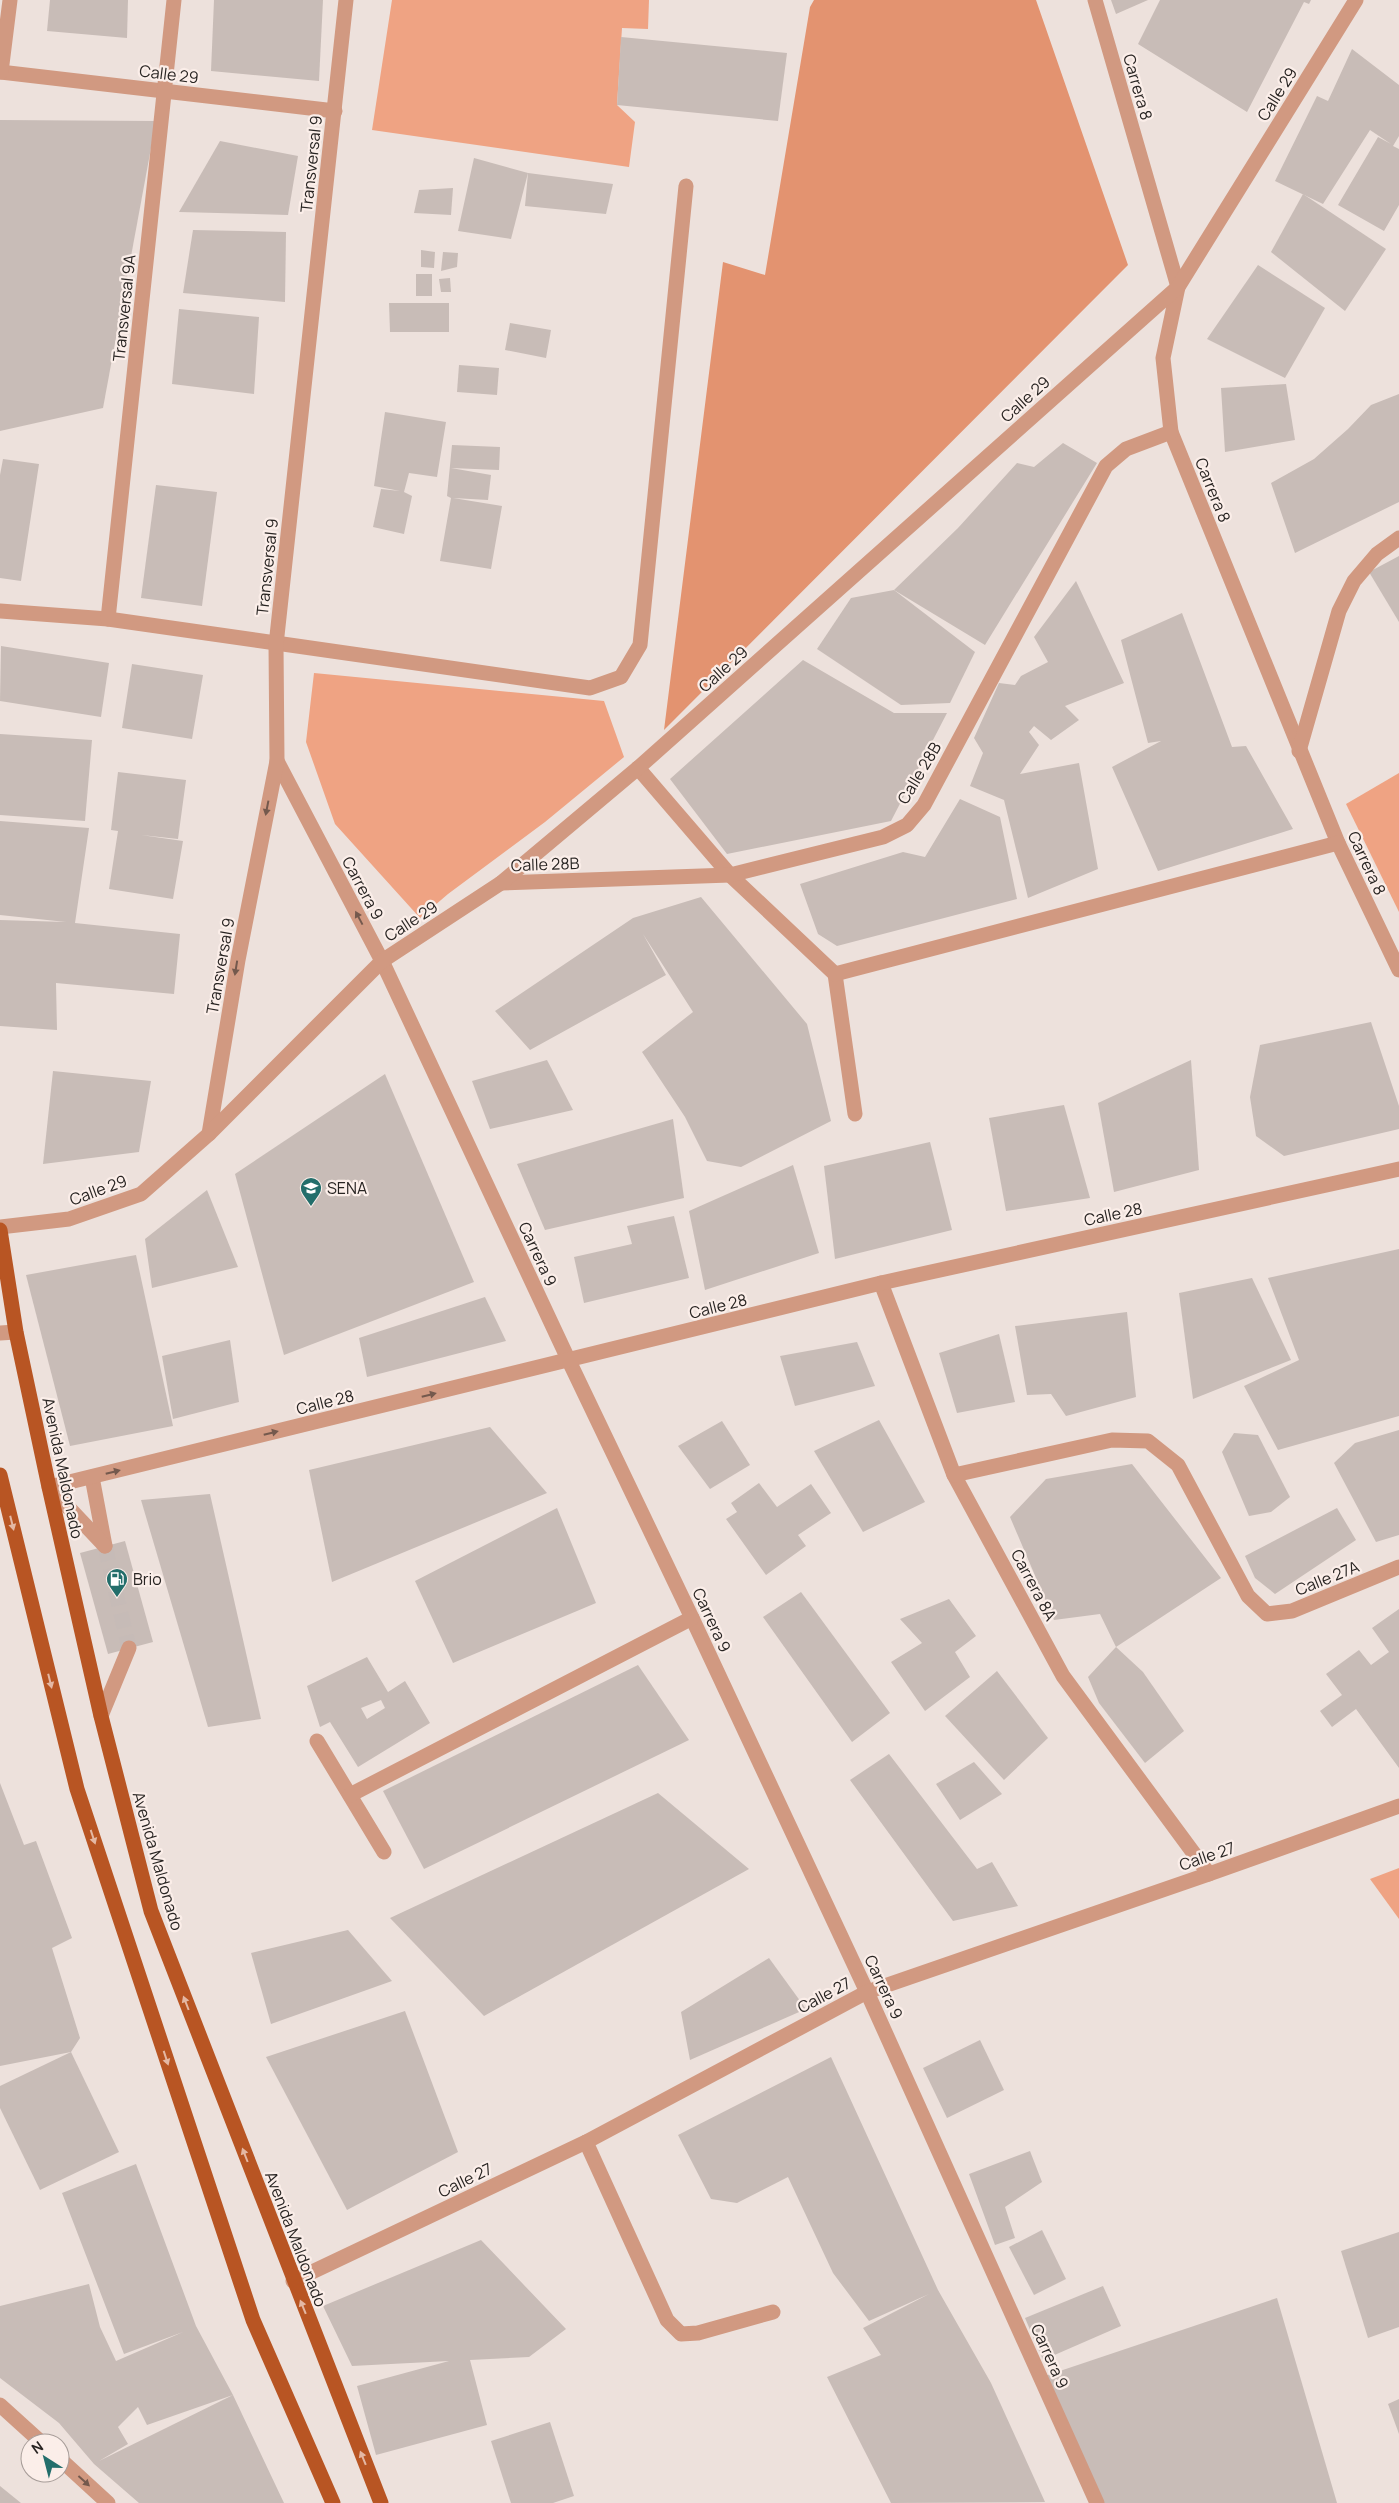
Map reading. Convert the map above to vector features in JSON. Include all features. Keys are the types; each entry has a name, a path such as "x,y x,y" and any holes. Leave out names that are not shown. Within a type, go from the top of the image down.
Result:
{"main road":[{"name":"Avenida Maldonado","path":"0,1228 16,1332 49,1487 101,1716 150,1911 381,2503"},
{"path":"0,1475 77,1789 253,2320 333,2503"}],"street":[{"path":"0,72 10,0"},
{"name":"Transversal 9A","path":"108,619 174,0"},
{"name":"Transversal 9","path":"209,1134 238,960 277,760 276,645 346,0"},
{"name":"Carrera 8","path":"1095,0 1178,287 1163,358 1171,432 1338,843 1399,970"},
{"name":"Calle 29","path":"0,1228 69,1220 141,1194 209,1134 382,961 501,883 638,768 1178,287 1356,0"},
{"name":"Calle 29","path":"0,72 335,111"},
{"path":"0,610 108,619 276,645 590,688 621,677 640,644 686,186"},
{"name":"Calle 28B","path":"501,883 730,875 883,837 907,824 924,805 1106,466 1126,449 1171,432"},
{"path":"1300,751 1339,611 1354,581 1377,554 1399,538"},
{"name":"Carrera 9","path":"277,760 382,961 867,1992 1092,2502"},
{"path":"638,768 730,875 835,974 855,1114"},
{"path":"835,974 1338,843"},
{"name":"Calle 28","path":"49,1487 881,1283 1399,1169"},
{"name":"Carrera 8A","path":"881,1283 954,1475 1063,1676 1209,1874"},
{"path":"0,1333 16,1332"},
{"name":"Calle 27A","path":"954,1475 1112,1440 1148,1441 1178,1465 1248,1596 1267,1614 1292,1611 1399,1567"},
{"path":"49,1487 105,1546 92,1477"},
{"path":"350,1795 692,1618"},
{"path":"101,1716 129,1648"},
{"path":"317,1741 384,1852"},
{"name":"Calle 27","path":"294,2281 586,2142 867,1992 1399,1806"},
{"path":"586,2142 667,2320 681,2334 698,2333 774,2312"},
{"path":"0,2405 31,2433"},
{"path":"70,2468 108,2503"}],"shaded area":[{"path":"392,0 649,0 648,29 622,28 617,105 635,122 629,167 372,130"},
{"path":"814,0 1036,0 1128,265 664,730 723,262 765,275 810,7"},
{"path":"314,673 604,701 624,757 545,822 448,894 420,918 335,824 306,742"},
{"path":"1399,773 1399,912 1346,804"},
{"path":"1399,1868 1399,1919 1370,1879"}],"building":[{"path":"50,0 128,0 127,38 47,31"},
{"path":"214,0 323,0 319,81 211,71"},
{"path":"1111,0 1148,0 1116,14"},
{"path":"1160,0 1311,0 1309,4 1304,2 1247,112 1138,44"},
{"path":"621,37 787,53 778,121 617,105"},
{"path":"1352,49 1399,85 1399,136 1393,146 1399,149 1399,205 1384,231 1338,205 1378,137 1391,144 1370,130 1323,204 1275,181 1317,96 1328,101"},
{"path":"0,120 156,121 103,408 0,431"},
{"path":"220,141 298,156 288,215 179,212"},
{"path":"474,158 528,173 511,239 458,231"},
{"path":"528,173 613,184 606,214 525,206"},
{"path":"453,188 451,215 414,213 419,190"},
{"path":"1303,194 1386,249 1345,311 1271,252"},
{"path":"193,230 286,232 285,302 183,293"},
{"path":"421,250 435,252 434,268 421,267"},
{"path":"443,252 458,253 457,267 441,271"},
{"path":"1258,265 1325,308 1285,378 1207,339"},
{"path":"416,274 432,274 432,296 416,296"},
{"path":"450,278 451,292 441,292 439,279"},
{"path":"389,303 449,303 449,332 390,332"},
{"path":"179,309 259,317 254,394 172,384"},
{"path":"510,323 551,330 546,358 505,350"},
{"path":"459,365 499,368 497,395 457,392"},
{"path":"1286,384 1295,440 1225,452 1221,388"},
{"path":"1399,394 1399,502 1295,553 1271,483 1314,459 1348,429 1371,405"},
{"path":"385,412 446,422 437,477 409,473 404,492 412,496 404,534 373,527 381,489 400,491 374,486"},
{"path":"1063,443 1097,463 985,645 894,590 958,528 1017,463 1034,467"},
{"path":"452,445 500,447 499,470 451,468 491,475 488,500 453,498 502,506 491,569 440,561 451,498 447,496"},
{"path":"3,459 39,464 21,581 0,578 0,475"},
{"path":"156,485 217,492 202,606 141,598"},
{"path":"1399,556 1399,622 1369,572"},
{"path":"1076,581 1124,683 1065,706 1079,720 1051,740 1034,726 1029,732 1039,745 1020,774 1079,763 1098,869 1028,898 1004,800 970,786 983,753 974,738 999,683 1015,685 1021,676 1048,662 1034,637"},
{"path":"894,590 975,652 950,703 901,705 817,649 851,598"},
{"path":"1182,613 1232,747 1246,746 1293,829 1158,871 1112,767 1161,741 1148,743 1121,640"},
{"path":"1,646 109,663 101,717 0,701"},
{"path":"803,660 894,713 947,713 891,821 727,854 670,779"},
{"path":"132,664 203,675 192,739 122,728"},
{"path":"0,734 92,740 85,821 0,815"},
{"path":"118,772 186,780 178,839 141,835 183,841 173,899 109,889 118,831 111,830"},
{"path":"960,799 1000,817 1017,899 837,946 818,934 800,884 903,852 925,857"},
{"path":"0,821 89,828 75,923 180,934 174,994 56,983 57,1030 0,1026 0,920 66,922 0,915"},
{"path":"701,897 807,1024 831,1121 741,1167 707,1161 685,1117 642,1052 693,1012 643,934 666,975 530,1050 495,1011 633,918"},
{"path":"1371,1022 1399,1106 1399,1129 1284,1156 1256,1136 1250,1097 1260,1045"},
{"path":"547,1060 573,1110 490,1129 472,1081"},
{"path":"1191,1060 1199,1170 1114,1192 1098,1103"},
{"path":"53,1071 151,1081 139,1152 43,1164"},
{"path":"385,1074 474,1282 284,1355 235,1174"},
{"path":"1064,1105 1090,1198 1006,1211 989,1118"},
{"path":"673,1119 684,1198 545,1230 517,1164"},
{"path":"930,1142 952,1230 835,1259 824,1166"},
{"path":"793,1165 819,1253 705,1290 689,1211"},
{"path":"207,1190 238,1267 152,1288 145,1239"},
{"path":"674,1216 689,1278 584,1303 574,1257 632,1244 627,1226"},
{"path":"1399,1249 1399,1416 1278,1450 1244,1386 1299,1360 1268,1278"},
{"path":"136,1255 173,1426 70,1446 26,1275"},
{"path":"1252,1278 1291,1360 1193,1399 1179,1293"},
{"path":"485,1297 506,1341 367,1377 359,1338"},
{"path":"1127,1312 1136,1397 1066,1416 1051,1394 1027,1395 1015,1326"},
{"path":"999,1334 1015,1402 957,1413 939,1353"},
{"path":"230,1340 239,1402 173,1419 162,1356"},
{"path":"857,1342 875,1386 795,1406 780,1356"},
{"path":"879,1420 925,1502 863,1532 814,1451"},
{"path":"722,1421 750,1465 710,1489 678,1446"},
{"path":"490,1427 547,1493 332,1582 309,1470"},
{"path":"1399,1430 1399,1535 1376,1542 1334,1463 1355,1443"},
{"path":"1234,1433 1258,1435 1290,1497 1271,1512 1249,1516 1222,1452"},
{"path":"1132,1464 1221,1578 1116,1647 1100,1614 1054,1620 1010,1517 1046,1479"},
{"path":"759,1483 777,1507 811,1484 831,1513 798,1535 806,1546 766,1575 726,1519 737,1512 731,1503"},
{"path":"210,1494 261,1719 208,1727 141,1500"},
{"path":"557,1508 596,1603 453,1663 415,1581"},
{"path":"1337,1508 1356,1540 1275,1594 1255,1578 1245,1556"},
{"name":"Brio","path":"125,1541 153,1642 108,1654 80,1553"},
{"path":"801,1592 890,1713 852,1742 763,1617"},
{"path":"949,1599 976,1636 955,1652 970,1677 925,1711 891,1662 922,1643 900,1619"},
{"path":"1399,1609 1399,1768 1356,1709 1332,1727 1320,1711 1342,1695 1326,1674 1359,1650 1371,1665 1389,1652 1372,1628"},
{"path":"1116,1647 1143,1672 1184,1731 1145,1763 1099,1703 1088,1677"},
{"path":"367,1657 388,1692 405,1681 430,1723 358,1767 330,1722 320,1727 307,1686","holes":["381,1700 385,1708 367,1719 361,1708"]},
{"path":"638,1665 689,1740 424,1869 383,1791"},
{"path":"997,1671 1048,1738 1004,1780 945,1716"},
{"path":"889,1754 977,1869 992,1862 1018,1906 953,1921 850,1780"},
{"path":"974,1762 1002,1794 960,1820 936,1784"},
{"path":"0,1783 24,1845 36,1841 72,1938 52,1948 80,2038 71,2052 0,2066"},
{"path":"658,1793 749,1869 484,2016 390,1918"},
{"path":"348,1930 392,1981 271,2024 251,1953"},
{"path":"769,1958 806,2009 690,2060 681,2012"},
{"path":"405,2011 458,2152 347,2210 266,2057"},
{"path":"980,2040 1004,2090 947,2118 923,2068"},
{"path":"71,2052 119,2152 40,2190 0,2108 0,2086"},
{"path":"831,2057 938,2290 991,2383 1045,2502 891,2503 827,2377 881,2355 863,2328 929,2294 869,2321 833,2273 788,2177 737,2203 711,2199 678,2135"},
{"path":"1030,2151 1042,2182 1005,2207 1015,2238 995,2245 969,2174"},
{"path":"136,2164 196,2326 233,2395 284,2503 139,2503 94,2464 70,2436 70,2433 68,2433 59,2423 0,2378 0,2306 89,2284 100,2327 116,2361 183,2332 124,2354 62,2193","holes":["233,2395 99,2461 128,2444 118,2427 138,2407 147,2425"]},
{"path":"1042,2230 1066,2279 1034,2295 1009,2247"},
{"path":"1399,2232 1399,2327 1368,2338 1341,2251"},
{"path":"481,2240 566,2329 529,2357 470,2360 487,2425 376,2455 357,2386 449,2361 352,2366 323,2306"},
{"path":"1103,2286 1121,2326 1043,2360 1025,2318"},
{"path":"1277,2298 1337,2503 1101,2503 1045,2376"},
{"path":"1399,2399 1399,2434 1388,2404"},
{"path":"550,2422 574,2496 553,2503 511,2503 491,2441"},
{"path":"0,2486 21,2503 0,2503"}],"tunnel":[{"path":"105,1546 129,1648"}],"place":[{"name":"SENA","path":"311,1207"},
{"name":"Brio","path":"117,1598"}]}
